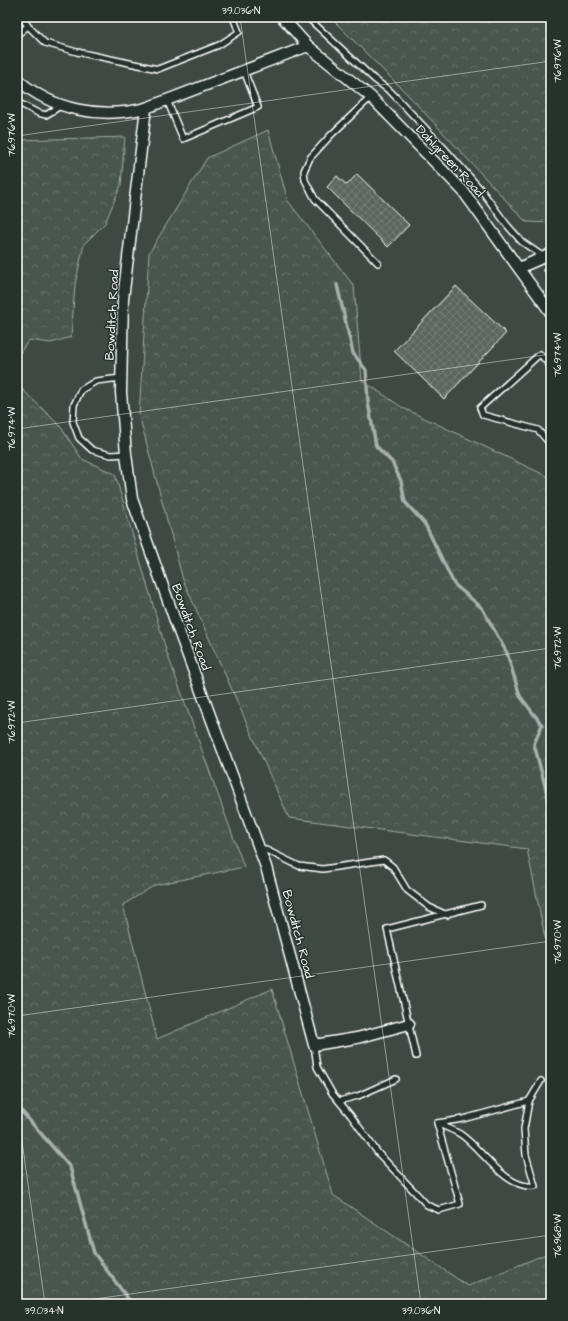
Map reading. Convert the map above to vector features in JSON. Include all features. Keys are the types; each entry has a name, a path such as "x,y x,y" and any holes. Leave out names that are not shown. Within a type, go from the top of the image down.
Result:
{"street":[{"name":"Dahlgreen Road","path":"282,17 308,46 371,97 463,191 551,313"},
{"path":"17,80 38,95 62,105 83,111 118,113 146,108 308,46"},
{"name":"Bowditch Road","path":"146,108 123,299 121,392 126,454 132,499 266,867 314,1045"},
{"path":"519,268 544,257"},
{"path":"314,1045 357,1038 409,1024"}],"lane":[{"path":"22,17 28,26 44,43 77,52 158,69 219,45 239,32 233,17"},
{"path":"307,17 374,79 391,92 482,191 522,242 544,257"},
{"path":"17,35 28,26"},
{"path":"167,100 183,139 258,107 244,71"},
{"path":"371,97 331,135 310,158 304,171 305,180 315,199 378,263"},
{"path":"17,102 38,113 46,115 62,105"},
{"path":"551,367 540,354 480,408 483,415 538,430 551,445"},
{"path":"121,378 96,381 82,390 74,405 74,422 79,438 92,450 110,455 126,454"},
{"path":"259,847 299,866 323,869 384,860 393,867 407,890 429,907 447,915"},
{"path":"416,1056 388,929 481,905"},
{"path":"314,1045 317,1067 338,1101 378,1153 427,1205 439,1210 460,1204 437,1123"},
{"path":"338,1101 358,1096 396,1079"},
{"path":"437,1123 461,1134 506,1176 528,1187 535,1186 526,1155 524,1129 529,1101 541,1081"},
{"path":"437,1123 463,1119 529,1101"}],"path":[{"path":"544,257 551,284"}],"shaded area":[{"path":"17,17 551,17 551,1304 17,1304"}],"green space":[{"path":"330,17 551,17 551,223 526,222 409,96"},
{"path":"268,130 288,201 354,286 362,380 403,408 551,478 551,967 527,849 289,818 183,580 139,415 149,253 207,158"},
{"path":"125,137 121,185 105,223 84,244 75,285 71,337 51,343 29,340 17,357 17,140"},
{"path":"17,384 60,426 82,459 115,474 167,653 244,867 155,885 123,905 157,1039 272,989 333,1195 468,1286 551,1252 551,1304 17,1304"}],"building":[{"path":"357,174 409,225 388,247 327,187 337,176 347,185"},
{"path":"456,286 506,333 444,399 394,351"}],"waterway":[{"path":"337,285 353,353 366,370 368,402 376,446 392,462 401,481 405,502 425,524 454,584 482,608 507,653 520,696 542,725 534,744 551,806"},
{"path":"17,1106 70,1167 94,1253 132,1304"}]}
